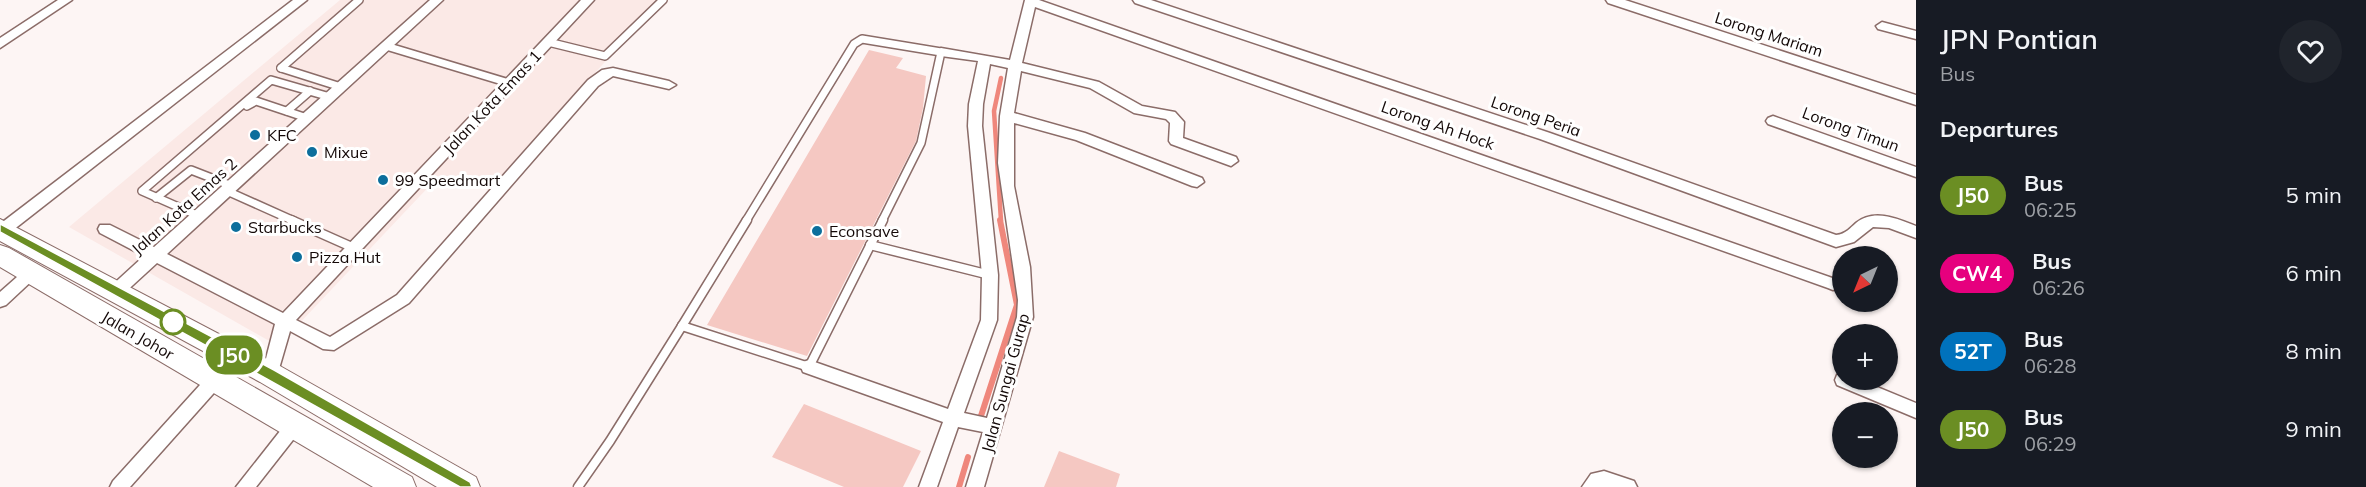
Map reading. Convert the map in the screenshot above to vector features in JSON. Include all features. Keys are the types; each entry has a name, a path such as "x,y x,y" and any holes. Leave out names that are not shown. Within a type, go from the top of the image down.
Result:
{"highway":[{"name":"Jalan Johor","path":"1,238 31,273 401,487"},
{"name":"Jalan Johor","path":"1,238 115,292 270,374 465,487"}],"street":[{"path":"0,44 66,0"},
{"path":"1,238 301,0"},
{"name":"Jalan Kota Emas 2","path":"115,292 435,0"},
{"name":"Jalan Kota Emas 1","path":"270,374 284,321 588,0"},
{"name":"Jalan Sungai Gurap","path":"975,487 1025,317 1026,293 1007,186 1007,116 1031,0"},
{"name":"Lorong Ah Hock","path":"1031,0 1832,284"},
{"name":"Lorong Peria","path":"1139,0 1545,136 1836,241 1850,239 1864,224 1875,220 1916,232"},
{"name":"Lorong Mariam","path":"1612,0 1916,100"},
{"path":"1882,26 1916,35"},
{"path":"941,52 985,58 1094,85 1139,110 1170,115 1178,122 1176,141 1231,161"},
{"path":"928,487 989,320 990,275 975,126 976,104 985,58"},
{"path":"105,229 329,344 341,341 403,299 593,83 607,73 613,72 669,85"},
{"path":"1007,116 1080,136 1197,182"},
{"name":"Lorong Timun","path":"1773,121 1916,171"},
{"path":"0,301 31,273"},
{"path":"809,367 952,418 993,427"},
{"path":"119,487 214,380"},
{"path":"1866,390 1916,411"},
{"path":"245,487 294,426"},
{"path":"1591,487 1597,480 1604,479 1628,487"}],"lane":[{"path":"335,92 281,68 359,0"},
{"path":"548,42 605,56 663,0"},
{"path":"578,487 610,441 682,326 854,44 862,39 870,39 941,52 921,143 809,367 682,326"},
{"path":"386,46 509,83"},
{"path":"199,216 142,191 271,80 310,91 335,92"},
{"path":"287,111 310,91"},
{"path":"167,169 178,166 253,101 307,118"},
{"path":"156,198 191,170 354,248"},
{"path":"870,245 990,275"}],"shaded area":[{"path":"340,0 661,0 489,190 437,178 278,346 69,227"}],"building":[{"name":"Econsave","path":"869,50 903,58 896,68 926,76 923,108 916,141 807,356 707,325"},
{"path":"804,404 921,451 903,487 844,487 772,457"},
{"path":"1059,451 1120,474 1116,487 1044,487"}],"waterway":[{"path":"1001,78 994,111 1001,221"},
{"path":"979,422 1017,305 1000,220"},
{"path":"959,487 968,457"}],"bus line":[{"name":"J50","path":"0,229 270,374 465,487"}],"place":[{"name":"KFC","path":"255,135"},
{"name":"Mixue","path":"312,152"},
{"name":"99 Speedmart","path":"383,180"},
{"name":"Starbucks","path":"236,227"},
{"name":"Econsave","path":"817,231"},
{"name":"Pizza Hut","path":"297,257"}]}
